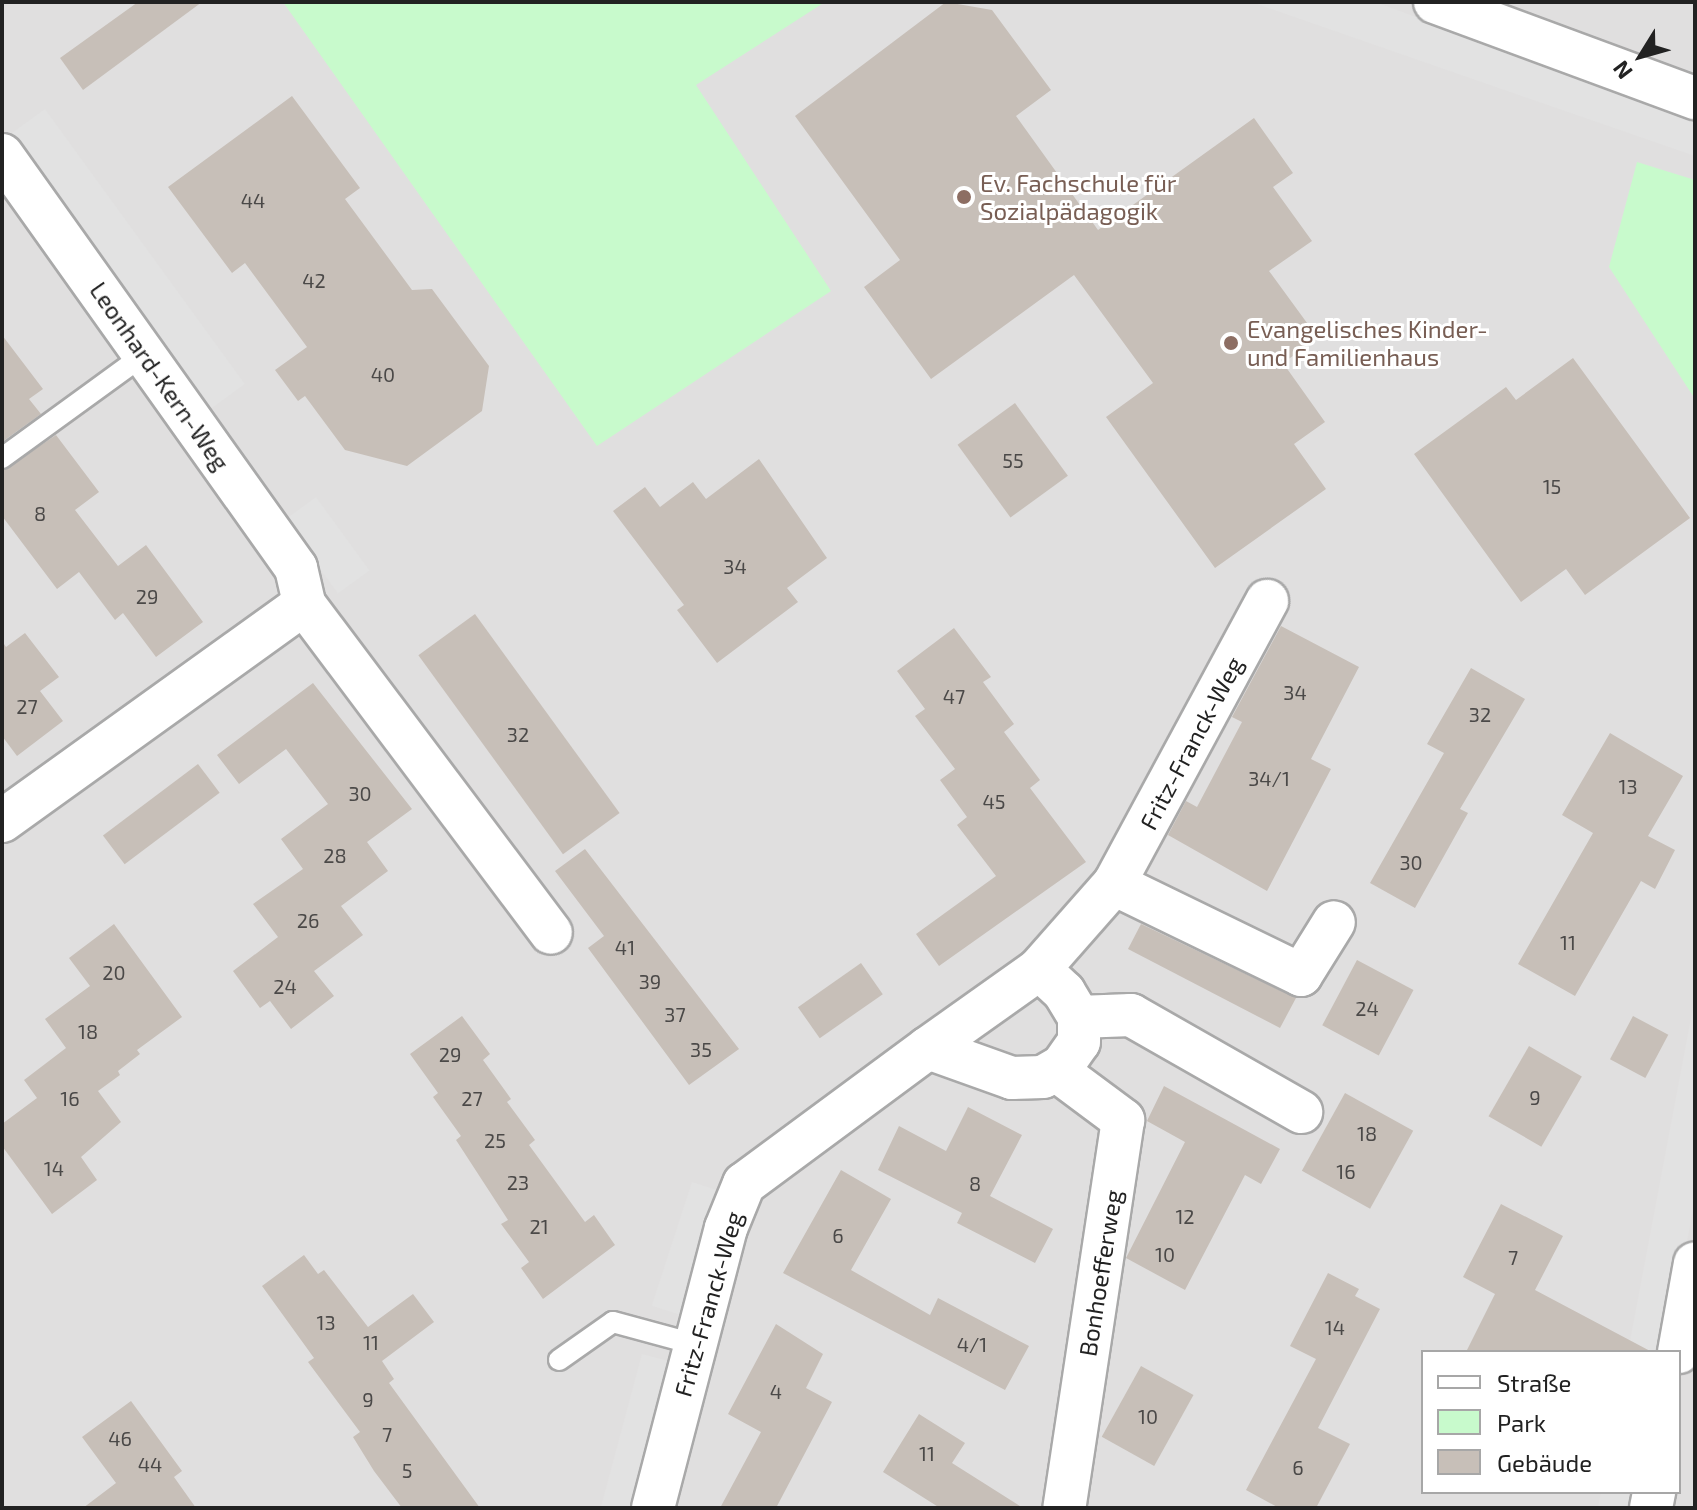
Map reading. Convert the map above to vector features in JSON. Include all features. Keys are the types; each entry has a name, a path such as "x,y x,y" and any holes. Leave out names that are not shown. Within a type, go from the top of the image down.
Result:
{"street":[{"path":"1453,5 1695,98"},
{"name":"Leonhard-Kern-Weg","path":"2,155 296,568 304,604 551,933"},
{"name":"Fritz-Franck-Weg","path":"653,1508 694,1344 744,1184 1039,969 1114,884 1267,601"},
{"path":"2,821 304,604"},
{"path":"1114,884 1301,975 1334,922"},
{"path":"928,1048 1012,1078 1043,1077 1056,1070 1079,1042 1079,1017 1064,992 1039,969"},
{"path":"1079,1017 1131,1015 1301,1112"},
{"name":"Bonhoefferweg","path":"1056,1070 1123,1120 1064,1508"},
{"path":"1679,1350 1693,1287"}],"lane":[{"path":"2,458 145,354"},
{"path":"559,1360 613,1322 694,1344"}],"shaded area":[{"path":"2,2 1695,2 1695,1508 2,1508"},
{"path":"1251,2 1375,2 1695,119 1695,156"},
{"path":"45,109 245,384 212,408 12,133"},
{"path":"316,497 369,571 338,594 284,520"},
{"path":"1695,997 1695,1199 1666,1350 1628,1350"},
{"path":"692,1182 723,1192 683,1316 652,1306"},
{"path":"642,1354 669,1361 630,1508 601,1508"},
{"path":"1601,1494 1639,1494 1636,1508 1598,1508"}],"green space":[{"path":"283,2 825,2 696,85 831,291 597,446"},
{"path":"1637,162 1695,180 1695,399 1609,267"}],"building":[{"path":"138,2 202,2 83,90 60,58"},
{"path":"946,2 992,10 1051,90 1016,116 1098,230 1254,118 1293,173 1273,187 1312,241 1269,271 1318,338 1283,363 1325,422 1294,444 1326,489 1215,568 1106,417 1153,383 1074,275 931,379 864,287 900,260 795,116"},
{"path":"292,96 360,188 345,199 412,290 432,289 489,366 482,411 407,466 345,450 305,396 298,401 275,370 307,347 245,263 232,273 168,187"},
{"path":"2,335 43,389 29,399 41,414 2,442"},
{"path":"1573,358 1690,518 1585,595 1566,569 1521,602 1414,454 1506,387 1516,400"},
{"path":"1015,403 1068,476 1010,518 958,445"},
{"path":"56,435 99,492 75,510 118,566 146,545 203,622 156,657 123,613 115,620 79,572 57,589 2,516 2,471"},
{"path":"759,459 827,558 787,588 798,602 717,663 677,610 684,605 613,511 645,487 660,507 693,482 706,499"},
{"path":"475,614 620,813 563,854 418,655"},
{"path":"1281,626 1359,667 1311,759 1331,769 1267,891 1168,835 1186,801 1197,807 1242,722 1232,717"},
{"path":"954,628 991,677 983,682 1014,724 1004,732 1040,780 1030,788 1086,862 939,966 916,934 996,876 957,825 967,817 940,780 955,769 915,716 925,709 897,671"},
{"path":"25,633 59,677 40,691 63,721 17,756 2,736 2,641 6,647"},
{"path":"1471,668 1525,699 1460,809 1468,813 1415,908 1370,883 1444,753 1427,744"},
{"path":"313,683 412,809 367,842 388,871 341,906 363,935 314,971 334,996 291,1029 270,1001 260,1008 233,971 278,937 253,904 303,869 281,839 328,804 286,749 239,784 217,755"},
{"path":"1610,733 1683,776 1648,836 1675,850 1655,889 1641,881 1575,996 1518,964 1593,833 1562,815"},
{"path":"198,764 220,793 125,864 103,836"},
{"path":"585,849 739,1049 689,1085 588,948 604,936 555,871"},
{"path":"114,924 182,1017 137,1050 140,1054 118,1071 120,1075 98,1091 121,1122 81,1157 97,1180 52,1214 2,1146 2,1124 37,1098 24,1080 66,1048 45,1019 90,986 69,958"},
{"path":"1141,924 1296,998 1280,1028 1128,949"},
{"path":"1357,960 1414,990 1379,1055 1322,1025"},
{"path":"861,963 883,994 820,1038 798,1007"},
{"path":"462,1016 490,1054 483,1060 511,1099 507,1102 535,1140 529,1145 585,1222 594,1215 615,1245 543,1299 521,1268 529,1262 501,1224 508,1220 456,1140 461,1136 433,1097 438,1093 410,1054"},
{"path":"1633,1016 1668,1035 1645,1078 1610,1059"},
{"path":"1529,1046 1582,1076 1541,1147 1488,1116"},
{"path":"1164,1086 1280,1149 1261,1184 1245,1175 1185,1290 1126,1258 1185,1142 1147,1121"},
{"path":"1345,1093 1413,1131 1370,1209 1302,1171"},
{"path":"968,1107 1022,1135 990,1196 1053,1229 1035,1263 957,1223 962,1213 878,1170 899,1126 946,1151"},
{"path":"841,1170 891,1199 851,1270 930,1315 938,1298 1029,1346 1005,1390 783,1273"},
{"path":"1501,1204 1563,1236 1535,1290 1648,1350 1467,1350 1495,1294 1463,1277"},
{"path":"304,1255 318,1274 324,1270 368,1327 413,1294 434,1322 382,1361 394,1379 389,1383 480,1508 402,1508 374,1471 353,1437 360,1432 308,1362 314,1358 262,1286"},
{"path":"1328,1273 1359,1289 1355,1296 1380,1309 1318,1428 1350,1444 1316,1508 1279,1508 1246,1490 1316,1359 1290,1346"},
{"path":"776,1324 823,1354 806,1388 832,1402 776,1508 720,1508 761,1432 728,1414"},
{"path":"1141,1366 1193,1395 1154,1466 1102,1437"},
{"path":"131,1401 182,1471 174,1477 196,1508 83,1508 116,1483 82,1437"},
{"path":"919,1414 965,1443 952,1463 1023,1508 940,1508 883,1472"}],"place":[{"name":"Ev. Fachschule für Sozialpädagogik","path":"964,197"},
{"name":"Evangelisches Kinder- und Familienhaus","path":"1231,343"}]}
